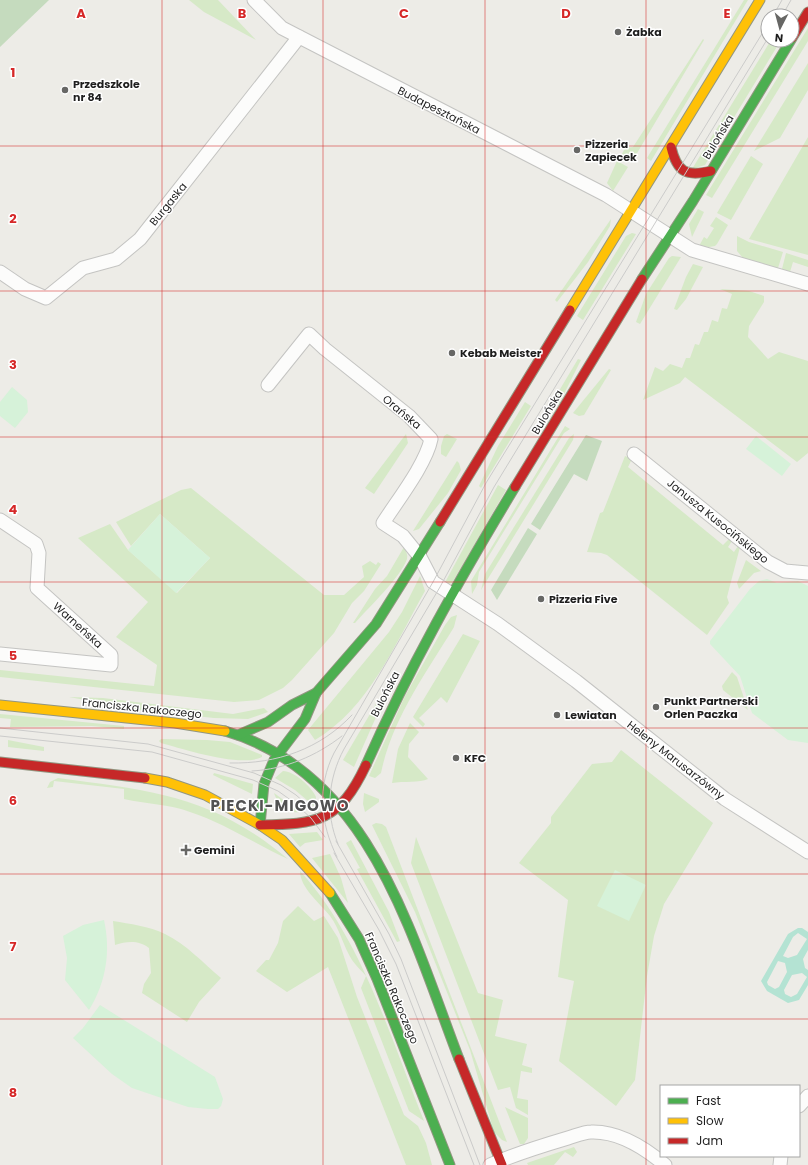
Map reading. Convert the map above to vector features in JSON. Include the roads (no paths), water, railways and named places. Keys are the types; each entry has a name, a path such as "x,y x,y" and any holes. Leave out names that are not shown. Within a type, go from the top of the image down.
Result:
{"main road":[{"path":"340,806 330,814 314,822 260,825 264,780 278,754 305,719 316,693 376,624 420,557 760,0"},
{"name":"Bulońska","path":"800,25 808,12"},
{"name":"Bulońska","path":"340,806 357,781 389,712 451,593 668,237 711,171 786,48"},
{"path":"671,147 674,160 679,169 686,173 698,175 711,171"},
{"path":"238,736 268,722 292,705 316,693"},
{"name":"Franciszka Rakoczego","path":"0,705 192,725 238,736 278,754 312,779 340,806 385,876 407,924 497,1164"},
{"name":"Franciszka Rakoczego","path":"0,762 134,776 167,782 205,795 260,825 282,840 327,888 345,914 377,979 450,1165"}],"street":[{"name":"Budapesztańska","path":"254,0 282,28 606,195 632,211 668,237 700,254 808,284"},
{"name":"Burgaska","path":"0,272 25,289 46,298 82,268 116,259 140,239 160,215 299,37"},
{"name":"Orańska","path":"268,386 309,334 325,349 425,431 431,439 427,452 383,523 403,536 420,557"},
{"name":"Janusza Kusocińskiego","path":"634,454 768,562 785,571 808,573"},
{"name":"Warneńska","path":"0,520 36,544 39,553 38,588 111,654 111,665 0,654"},
{"name":"Heleny Marusarzówny","path":"420,557 433,582 498,624 576,681 725,799 808,852"},
{"path":"800,1105 808,1096"},
{"path":"497,1164 540,1146 590,1132 608,1134 624,1139 650,1153 665,1165"}],"tram line":[{"path":"778,8 782,0"},
{"path":"786,8 791,0"},
{"path":"337,857 327,831 323,805 325,779 334,753 433,582 486,483 760,37"},
{"path":"338,844 331,820 330,796 334,772 344,749 440,587 494,487 762,48"},
{"path":"230,763 264,761 297,752 326,737 352,715"},
{"path":"0,728 148,744 254,773 281,785 296,795 313,810 323,823"},
{"path":"0,736 152,752 253,780 278,791 292,801 311,818 325,837"},
{"path":"252,771 277,768 300,760 322,750 342,736"},
{"path":"336,841 389,934 401,959 480,1165"},
{"path":"334,853 379,930 396,964 474,1165"}],"place":[{"name":"Żabka","path":"618,32"},
{"name":"Przedszkole nr 84","path":"65,90"},
{"name":"Pizzeria Zapiecek","path":"577,150"},
{"name":"Kebab Meister","path":"452,353"},
{"name":"Pizzeria Five","path":"541,599"},
{"name":"Punkt Partnerski Orlen Paczka","path":"656,707"},
{"name":"Lewiatan","path":"557,715"},
{"name":"KFC","path":"456,758"},
{"name":"Gemini","path":"186,850"}],"district":[{"name":"PIECKI-MIGOWO","path":"280,806"}]}
